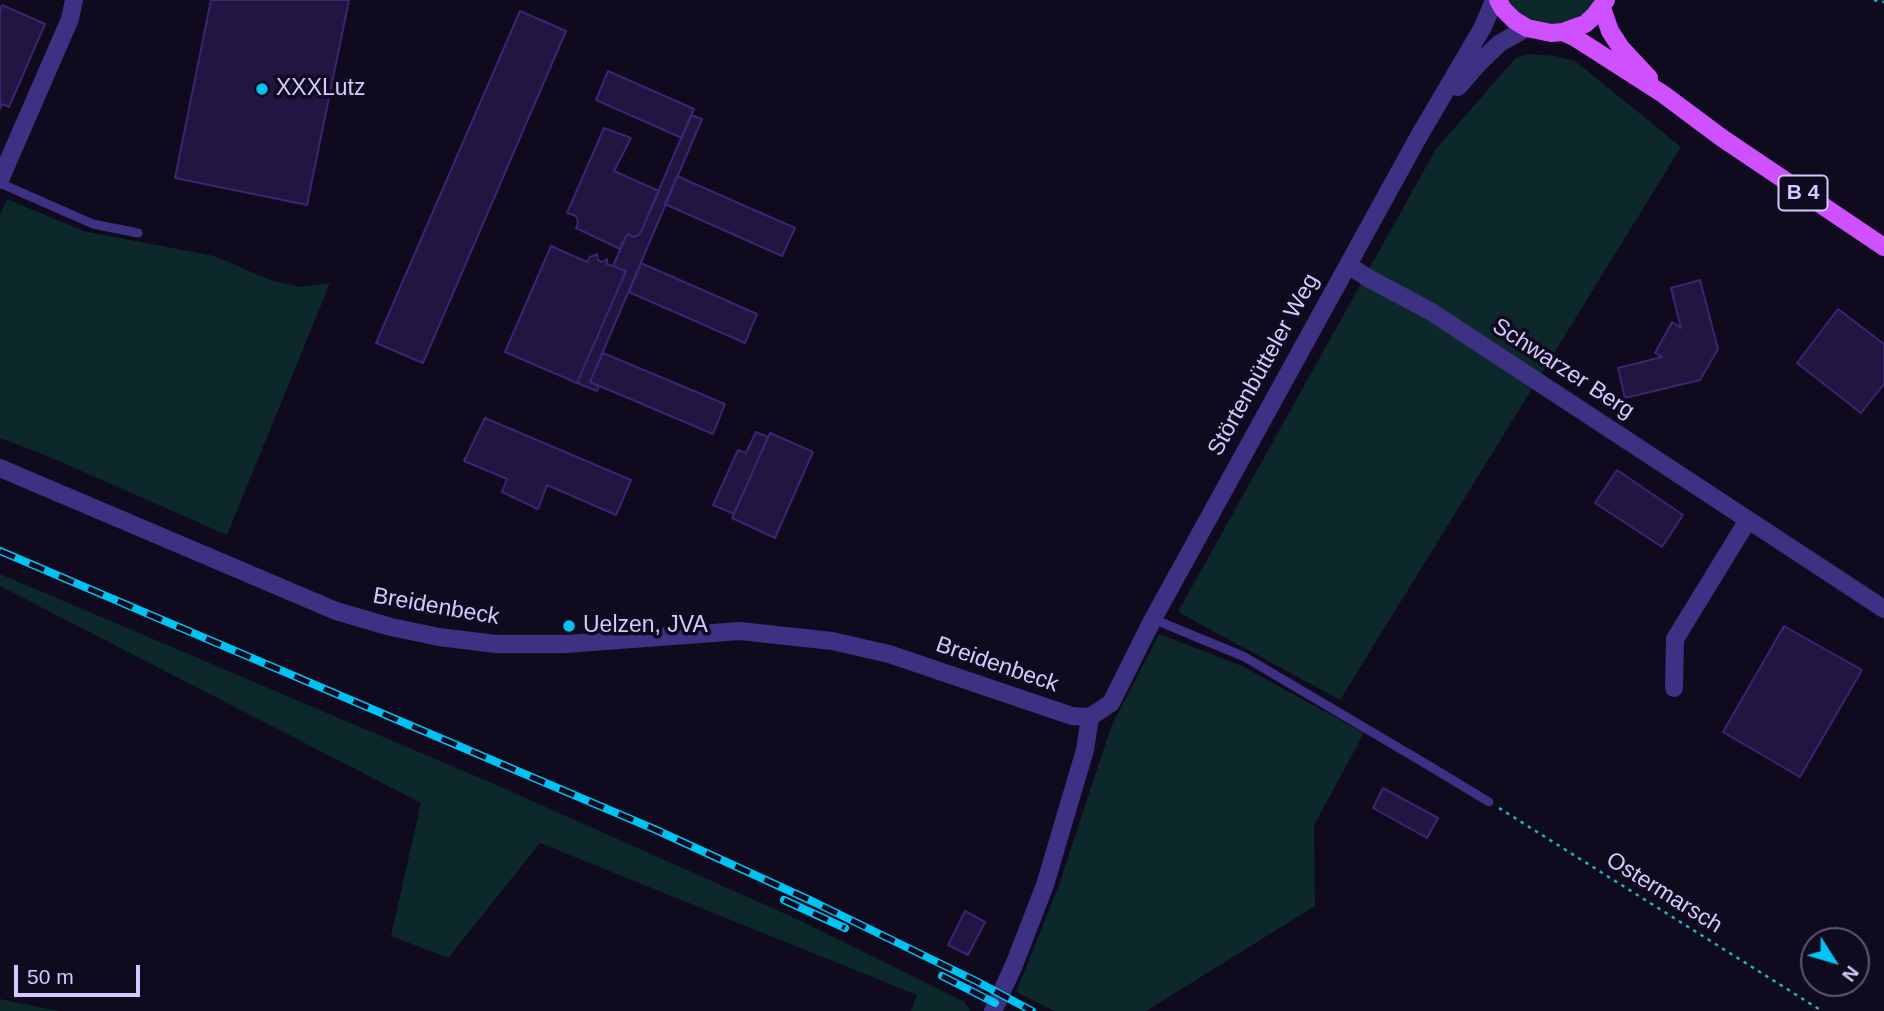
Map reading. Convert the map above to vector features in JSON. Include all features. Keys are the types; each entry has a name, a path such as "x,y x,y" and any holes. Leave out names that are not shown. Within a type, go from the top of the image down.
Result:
{"main road":[{"path":"1496,0 1514,20 1539,32 1563,32 1585,24 1604,4"},
{"name":"B 4","path":"1604,4 1605,20 1610,31 1663,94"},
{"name":"B 4","path":"1563,32 1663,94 1722,138 1884,247"}],"street":[{"path":"0,182 70,19 74,0"},
{"name":"Störtenbütteler Weg","path":"1090,717 1111,703 1153,619 1496,0"},
{"name":"Störtenbütteler Weg","path":"1419,136 1479,63 1500,43 1527,28"},
{"name":"Schwarzer Berg","path":"1348,265 1430,311 1884,609"},
{"name":"Breidenbeck","path":"0,468 337,611 391,627 439,637 496,644 566,644 740,631 832,641 889,654 1072,716 1090,717"},
{"path":"1674,688 1675,639 1748,520"},
{"path":"993,1011 1045,885 1084,750 1090,717"}],"lane":[{"path":"0,182 93,225 138,233"},
{"path":"1153,619 1245,657 1489,802"}],"path":[{"path":"1874,0 1884,2"},
{"name":"Ostermarsch","path":"1489,802 1822,1011"}],"green space":[{"path":"1508,0 1596,0 1578,17 1553,25 1527,19 1513,8"},
{"path":"1527,54 1575,61 1681,147 1340,700 1178,612 1436,149 1515,59"},
{"path":"7,199 83,231 214,256 270,280 301,287 330,283 227,535 0,438 0,215"},
{"path":"0,574 494,784 797,919 965,1002 970,1011 911,1011 917,995 540,843 448,958 391,936 421,803 0,586"},
{"path":"1159,634 1242,666 1364,733 1314,825 1315,906 1146,1011 1054,1011 1016,992 1058,888 1111,727"},
{"path":"0,999 48,1009 61,1011 0,1011"}],"building":[{"name":"XXXLutz","path":"211,0 349,0 307,205 175,178"},
{"path":"2,5 45,24 9,107 2,104 0,109 0,11"},
{"path":"520,11 566,31 423,363 376,343"},
{"path":"608,71 694,109 682,138 596,100"},
{"path":"691,115 702,119 590,382 599,386 597,391 577,383 626,271 613,266 627,234 634,237 640,234"},
{"path":"604,128 631,138 614,171 659,191 640,234 634,237 627,234 620,249 576,228 576,216 567,213"},
{"path":"677,176 795,228 782,256 665,204"},
{"path":"551,246 587,262 597,254 598,260 602,262 607,259 607,264 626,271 577,383 505,352"},
{"path":"641,263 757,314 745,343 629,292"},
{"path":"1700,280 1718,349 1700,380 1625,398 1618,368 1662,357 1655,353 1672,322 1681,328 1671,288"},
{"path":"1838,309 1884,344 1884,384 1861,413 1797,363"},
{"path":"603,353 725,404 713,434 590,382"},
{"path":"485,418 631,480 616,515 547,485 538,509 502,492 507,479 464,461"},
{"path":"756,432 768,437 734,514 713,505 738,450 746,453"},
{"path":"770,433 813,452 775,538 732,518"},
{"path":"1617,470 1683,515 1662,547 1595,503"},
{"path":"1784,626 1862,670 1800,777 1723,732"},
{"path":"1383,788 1438,818 1427,838 1373,808"},
{"path":"965,911 985,922 968,955 948,945"}],"railway":[{"path":"0,551 654,829 816,903 1032,1011"},
{"path":"784,900 845,928"},
{"path":"942,976 995,1003"}],"place":[{"name":"XXXLutz","path":"262,89"},
{"name":"Uelzen, JVA","path":"569,626"}]}
